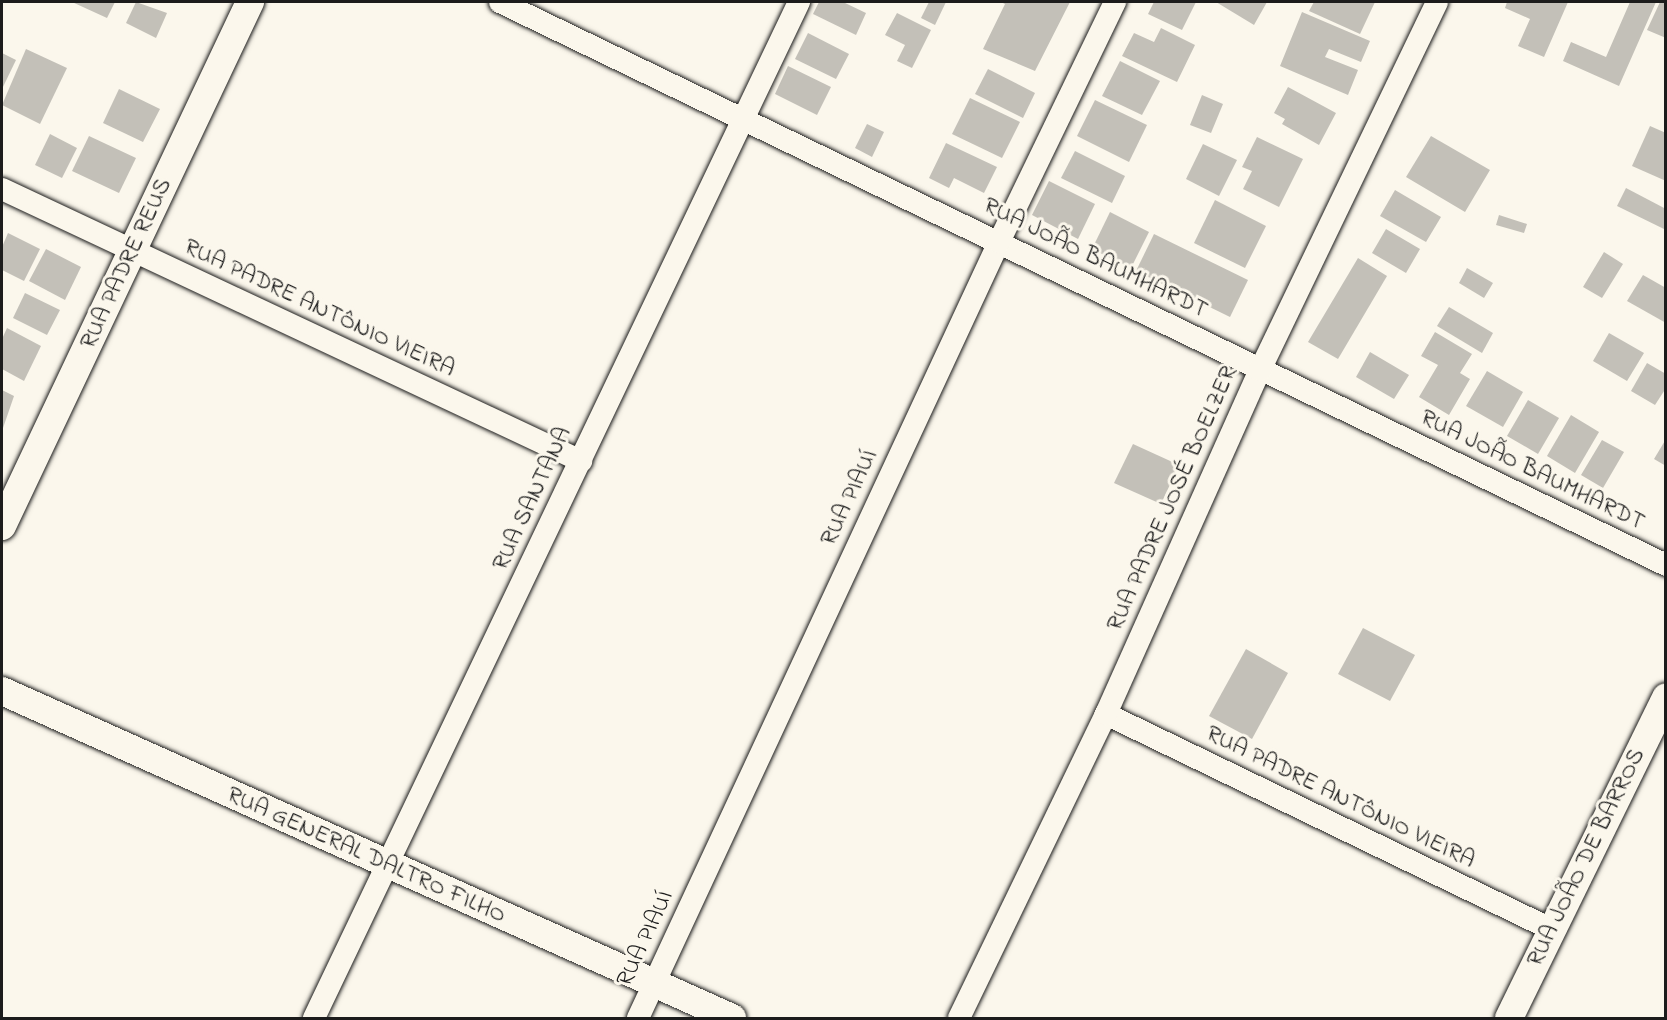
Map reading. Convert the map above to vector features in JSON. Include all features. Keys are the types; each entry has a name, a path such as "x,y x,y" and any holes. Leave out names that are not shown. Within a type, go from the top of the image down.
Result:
{"street":[{"name":"RUA PADRE REUS","path":"2,526 134,252 250,2"},
{"name":"RUA JOÃO BAUMHARDT","path":"500,2 746,118 1665,565"},
{"name":"RUA SANTANA","path":"314,1018 389,866 746,118 799,2"},
{"name":"RUA PIAUÍ","path":"639,1018 999,242 1115,2"},
{"name":"RUA PADRE JOSÉ BOELZER","path":"959,1018 1106,714 1260,370 1437,2"},
{"name":"RUA PADRE ANTÔNIO VIEIRA","path":"2,189 581,461"},
{"name":"RUA GENERAL DALTRO FILHO","path":"2,691 654,986 732,1018"},
{"name":"RUA JOÃO DE BARROS","path":"1509,1018 1665,697"},
{"name":"RUA PADRE ANTÔNIO VIEIRA","path":"1106,714 1552,930"}],"building":[{"path":"72,2 115,2 107,18"},
{"path":"136,2 167,13 156,38 126,23"},
{"path":"819,2 843,2 866,13 856,35 813,14"},
{"path":"929,2 946,2 935,25 921,18"},
{"path":"1001,2 1070,2 1035,71 983,49 1005,4"},
{"path":"1154,2 1196,2 1182,30 1148,14"},
{"path":"1216,2 1267,2 1254,25"},
{"path":"1314,2 1375,2 1360,34 1309,11"},
{"path":"1507,2 1568,2 1544,57 1518,46 1530,19 1505,8"},
{"path":"1630,2 1656,2 1619,86 1563,61 1571,42 1606,57"},
{"path":"1660,2 1666,2 1666,38 1647,30"},
{"path":"1302,12 1370,41 1361,62 1329,49 1325,57 1358,70 1348,95 1280,66"},
{"path":"897,13 931,30 912,68 897,61 905,45 885,35"},
{"path":"1161,28 1195,45 1177,82 1122,56 1134,33 1154,42"},
{"path":"808,33 849,54 836,79 795,59"},
{"path":"26,49 67,68 40,124 2,105"},
{"path":"2,53 16,60 2,89"},
{"path":"1120,61 1160,81 1142,115 1102,96"},
{"path":"788,66 831,87 817,115 775,94"},
{"path":"988,69 1035,93 1023,118 975,94"},
{"path":"1288,87 1336,113 1319,145 1282,124 1285,119 1274,113"},
{"path":"119,89 160,109 143,142 103,123"},
{"path":"1202,95 1223,104 1211,133 1190,125"},
{"path":"970,98 1020,122 1002,158 952,134"},
{"path":"1095,100 1147,125 1129,162 1077,136"},
{"path":"867,124 884,132 872,157 855,148"},
{"path":"1650,126 1666,133 1666,181 1632,166"},
{"path":"50,134 77,148 62,178 35,165"},
{"path":"89,136 136,158 119,193 72,171"},
{"path":"1431,136 1490,170 1465,212 1406,177"},
{"path":"1257,137 1303,159 1279,207 1243,189 1252,171 1242,167"},
{"path":"946,143 997,167 984,193 954,178 949,188 929,178"},
{"path":"1203,144 1237,160 1219,196 1186,179"},
{"path":"1075,151 1125,176 1112,203 1061,178"},
{"path":"1049,181 1095,204 1078,239 1032,215"},
{"path":"1626,188 1666,209 1666,230 1617,206"},
{"path":"1395,190 1441,217 1426,242 1380,216"},
{"path":"1215,200 1266,226 1245,268 1194,243"},
{"path":"1110,212 1149,232 1131,268 1092,249"},
{"path":"1499,215 1527,224 1524,233 1496,225"},
{"path":"1386,229 1420,249 1406,273 1372,253"},
{"path":"8,233 40,249 24,281 2,270 2,247"},
{"path":"1154,234 1248,280 1230,317 1136,271"},
{"path":"46,249 81,267 65,300 29,281"},
{"path":"1604,252 1623,264 1602,298 1583,287"},
{"path":"1358,258 1387,276 1338,359 1308,342"},
{"path":"1467,268 1493,283 1484,298 1459,283"},
{"path":"1643,275 1666,288 1666,323 1627,301"},
{"path":"25,293 60,310 47,335 13,318"},
{"path":"1449,307 1493,333 1482,353 1437,326"},
{"path":"7,328 41,346 24,381 2,369 2,339"},
{"path":"1435,332 1472,354 1460,373 1470,379 1449,415 1419,397 1438,365 1421,356"},
{"path":"1609,333 1644,353 1627,381 1593,361"},
{"path":"1370,352 1409,375 1394,399 1356,377"},
{"path":"1647,363 1666,374 1666,388 1655,405 1631,391"},
{"path":"1487,371 1523,392 1503,427 1466,406"},
{"path":"2,390 14,396 2,431"},
{"path":"1528,400 1559,418 1538,454 1507,436"},
{"path":"1571,415 1599,432 1575,473 1547,456"},
{"path":"1666,439 1666,466 1654,459"},
{"path":"1602,440 1624,452 1603,488 1581,475"},
{"path":"1133,444 1179,465 1161,504 1114,483"},
{"path":"1363,628 1415,655 1390,701 1338,674"},
{"path":"1246,649 1288,673 1252,739 1209,716"}]}
